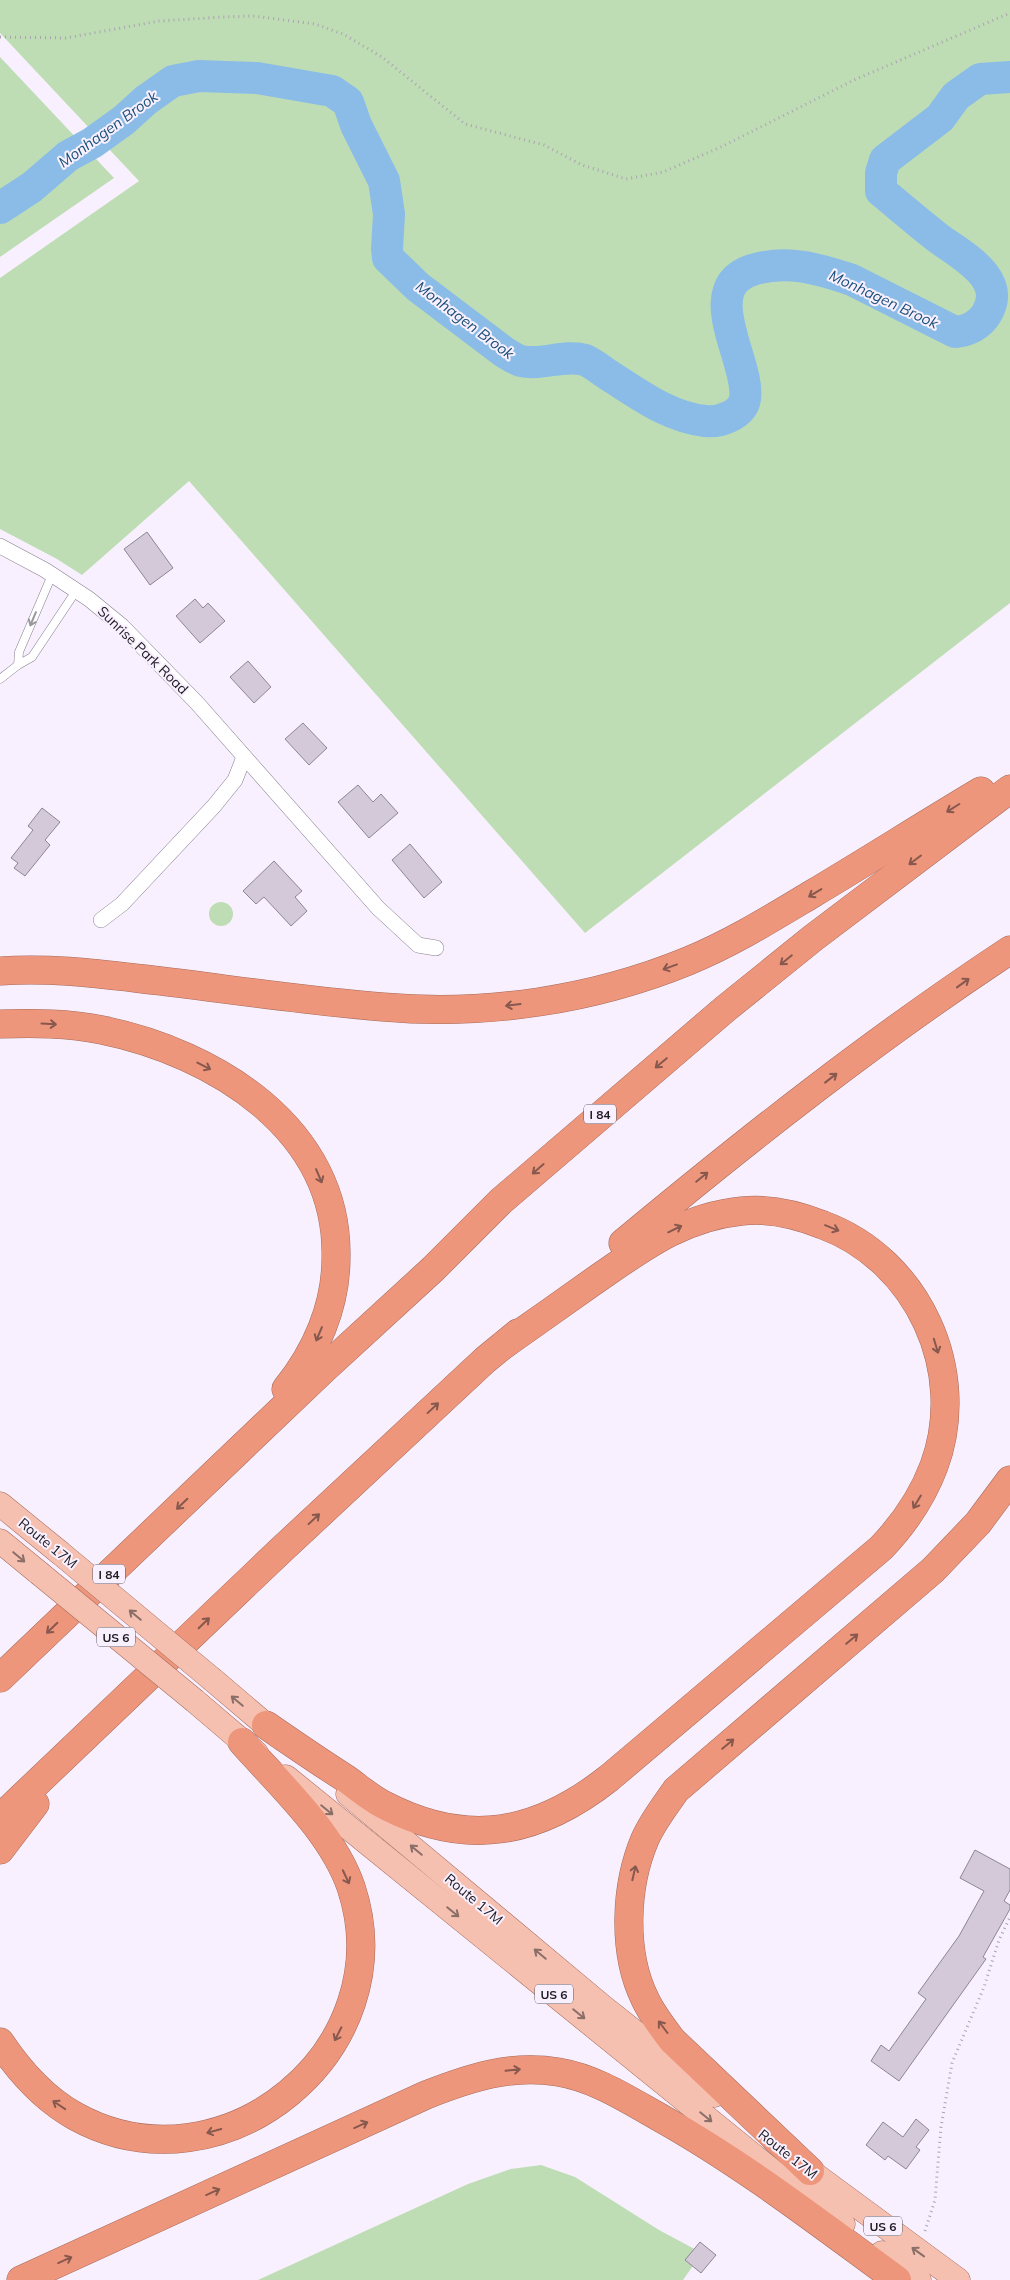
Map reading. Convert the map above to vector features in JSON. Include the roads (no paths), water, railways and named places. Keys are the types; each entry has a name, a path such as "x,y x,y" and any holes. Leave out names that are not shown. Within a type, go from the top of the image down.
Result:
{"highway":[{"path":"0,970 48,969 384,1007 464,1009 503,1007 548,1000 640,978 724,944 793,906 1010,774"},
{"name":"I 84","path":"0,1678 324,1369 433,1269 501,1201 612,1104 813,938 1010,789"},
{"path":"0,1818 485,1360 707,1174 849,1065 1010,950"},
{"path":"0,1024 28,1023 101,1030 136,1038 202,1065 233,1082 261,1102 286,1126 314,1165 324,1188 337,1240 334,1287 326,1319 313,1349 296,1376 218,1471"},
{"path":"266,1725 384,1805 423,1821 472,1830 500,1829 531,1823 558,1812 583,1798 609,1778 881,1548 901,1528 920,1498 939,1450 945,1400 941,1363 932,1331 918,1303 902,1280 879,1256 852,1237 804,1217 774,1212 744,1211 712,1216 679,1226 650,1242 505,1344"},
{"path":"810,2171 672,2040 657,2020 644,1997 636,1972 629,1918 630,1891 637,1862 646,1838 676,1790 932,1570 978,1523 1010,1480"},
{"path":"0,1850 16,1826 118,1705"},
{"path":"0,2042 16,2066 54,2103 76,2116 100,2126 123,2134 152,2138 212,2133 240,2123 268,2109 291,2093 330,2050 352,1999 359,1960 360,1942 357,1913 350,1886 338,1858 322,1833 242,1742"},
{"path":"20,2280 452,2084 492,2072 525,2069 559,2072 590,2081 641,2106 691,2135 776,2191 897,2280"}],"main road":[{"name":"Route 17M","path":"0,1504 603,2007 810,2171 958,2280"},
{"name":"Route 17M","path":"0,1541 195,1701 242,1742 776,2174 919,2280"}],"street":[{"name":"Sunrise Park Road","path":"0,546 76,590 122,626 158,662 378,908 418,945 436,948"},
{"path":"101,920 122,904 214,806 235,780 244,758"}],"lane":[{"path":"18,665 19,652 52,575"},
{"path":"0,679 32,657 76,590"}],"waterway":[{"name":"Monhagen Brook","path":"0,208 32,187 68,156 92,143 124,120 146,100 173,81 199,76 257,78 332,91 348,102 356,125 384,181 389,214 388,258 418,287 504,352 521,361 536,362 569,358 585,360 644,398 667,410 692,419 717,421 735,414 743,405 745,399 745,384 727,310 728,293 736,280 752,270 778,265 790,265 840,276 852,280 955,332 973,327 981,321 987,313 992,300 991,289 986,278 969,260 938,238 881,191 881,173 885,160 940,118 956,96 980,79 1010,77"}]}
